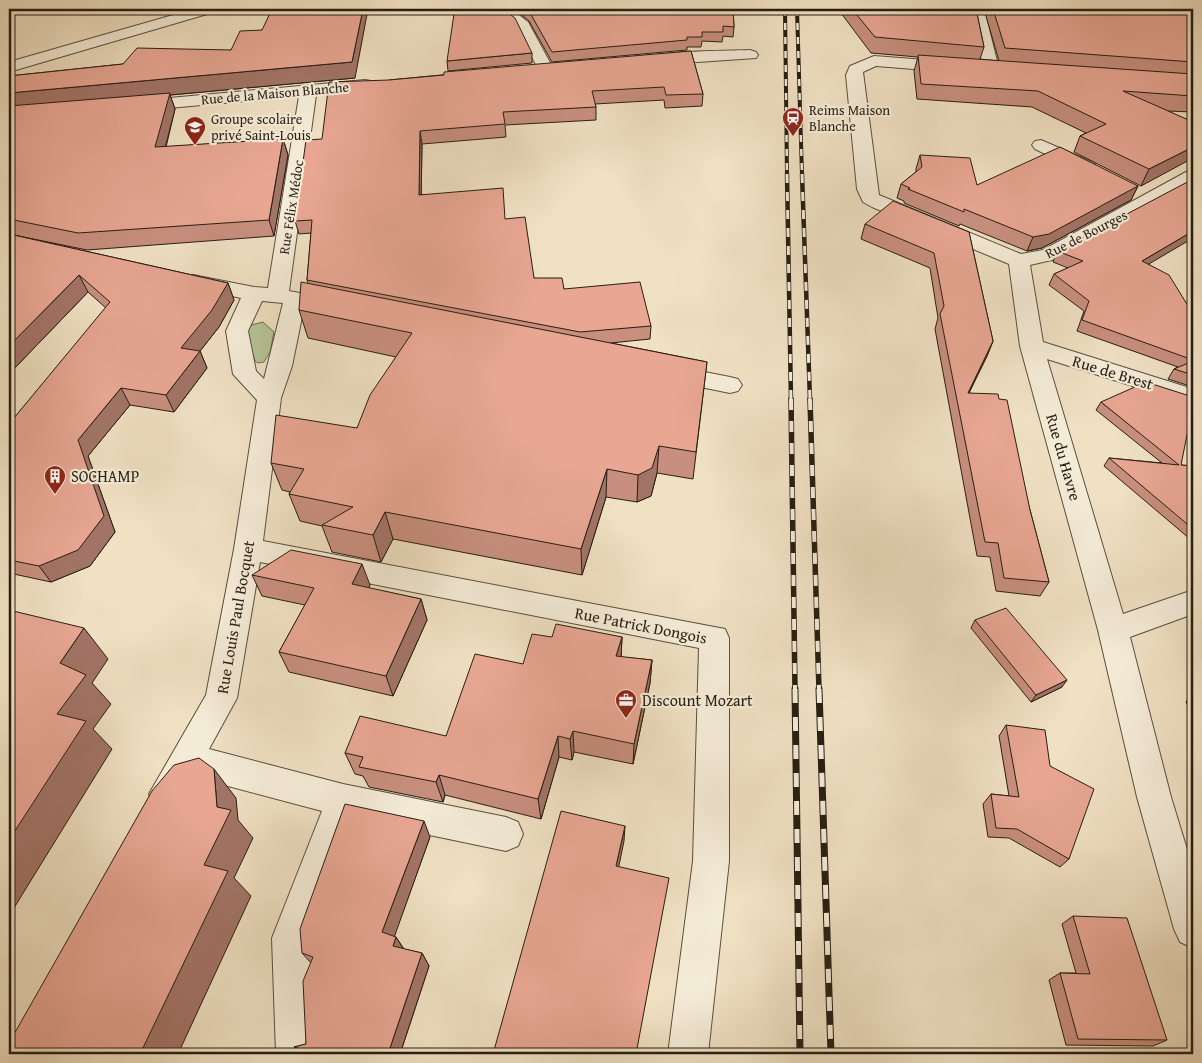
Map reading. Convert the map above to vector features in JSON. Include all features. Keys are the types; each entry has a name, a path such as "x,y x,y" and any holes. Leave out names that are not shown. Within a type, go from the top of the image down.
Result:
{"street":[{"path":"9,67 209,9"},
{"path":"502,9 523,25 546,70"},
{"path":"977,9 991,70"},
{"path":"639,61 696,56 750,55"},
{"path":"1010,71 874,62 859,66 854,75 867,190 870,198 1019,261"},
{"path":"526,72 564,68"},
{"name":"Rue de la Maison Blanche","path":"124,107 377,84"},
{"name":"Rue Félix Médoc","path":"286,297 308,90"},
{"path":"1041,145 1106,177"},
{"name":"Rue de Bourges","path":"1019,261 1049,255 1193,176"},
{"name":"Rue de Bourges","path":"1129,189 1150,200"},
{"name":"Rue du Havre","path":"1019,261 1032,346 1113,630 1154,797 1193,928"},
{"path":"169,276 254,294 286,297 334,306"},
{"path":"254,294 237,331 245,374 269,398"},
{"name":"Rue Louis Paul Bocquet","path":"152,819 221,698 248,549 269,398 280,366 286,297"},
{"name":"Rue de Brest","path":"1032,346 1193,397"},
{"path":"653,370 730,385"},
{"name":"Rue Patrick Dongois","path":"248,549 714,638 711,861 688,1054"},
{"path":"1113,630 1193,602"},
{"path":"186,758 342,800 506,834"},
{"path":"296,1054 291,938 342,800"}],"green space":[{"path":"263,322 274,332 270,352 264,362 258,363 255,361 246,331 251,325"}],"building":[{"path":"272,9 363,9 352,62 9,93 9,76 123,64 137,48 231,50 240,31 262,30"},
{"path":"453,9 503,9 515,18 532,53 447,61 454,14"},
{"path":"526,9 733,9 734,27 723,26 723,32 702,32 702,37 687,37 687,40 552,52 529,11"},
{"path":"852,9 976,9 984,47 875,37"},
{"path":"993,9 1193,9 1193,62 1005,48"},
{"path":"691,51 703,94 666,95 664,87 592,91 596,107 503,112 505,124 420,131 419,195 503,188 505,219 525,217 534,278 562,278 564,289 640,282 651,326 580,332 307,280 312,220 295,221 306,140 322,139 329,82 389,80 444,75 444,72"},
{"path":"918,55 1193,74 1193,96 1123,91 1193,122 1193,147 1149,169 1080,136 1106,124 1038,91 921,84"},
{"path":"170,93 155,147 283,139 269,220 78,233 9,219 9,106"},
{"path":"1060,147 1138,186 1049,234 1033,237 964,209 964,212 908,189 910,188 901,184 922,167 920,155 970,158 977,185"},
{"path":"1193,179 1193,231 1142,261 1169,275 1193,314 1193,360 1082,320 1089,301 1054,274 1083,261 1057,251"},
{"path":"893,201 969,232 993,341 968,393 998,394 999,399 1007,400 1030,510 1049,582 1004,578 998,543 985,542 940,314 944,306 934,253 865,224"},
{"path":"9,234 228,283 212,310 181,348 200,351 166,395 121,388 78,440 104,516 78,550 39,566 9,560 9,424 110,302 79,275 9,346"},
{"path":"301,282 707,362 696,452 659,446 652,468 638,475 607,469 581,549 385,512 373,535 322,525 353,507 289,494 304,469 271,463 276,415 357,428 370,395 412,333 299,310"},
{"path":"1193,361 1193,375 1174,369"},
{"path":"1146,382 1193,397 1181,465 1193,466 1193,529 1109,458 1179,465 1101,402"},
{"path":"291,550 362,564 352,584 421,599 386,676 279,652 314,588 252,575"},
{"path":"1006,608 1067,680 1036,695 975,620"},
{"path":"9,610 84,628 60,663 86,675 57,714 86,721 9,840"},
{"path":"556,624 622,637 616,656 652,660 634,744 573,731 570,739 558,736 538,799 439,775 436,782 359,767 363,757 345,753 360,716 446,736 475,654 523,664 532,634 552,637"},
{"path":"1006,725 1045,730 1050,766 1094,789 1069,859 1017,829 996,828 991,794 1019,797"},
{"path":"199,758 214,769 217,807 231,810 204,865 228,871 140,1054 9,1054 9,1043 152,791 174,765"},
{"path":"345,804 424,821 382,932 396,937 393,946 422,953 388,1054 307,1054 308,1051 294,1047 306,1044 303,981 313,957 302,953 300,929"},
{"path":"561,811 625,826 616,866 669,878 636,1054 493,1054"},
{"path":"1073,916 1127,918 1167,1040 1078,1039 1060,973 1090,974"}],"railway":[{"path":"785,9 787,175"},
{"path":"797,9 802,175"},
{"path":"787,174 791,400"},
{"path":"802,174 810,400"},
{"path":"791,399 795,690"},
{"path":"810,399 819,690"},
{"path":"795,689 800,1054"},
{"path":"819,689 831,1054"}],"place":[{"name":"Reims Maison Blanche","path":"793,137"},
{"name":"Groupe scolaire privé Saint-Louis","path":"195,146"},
{"name":"SOCHAMP","path":"55,495"},
{"name":"Discount Mozart","path":"626,719"}]}
